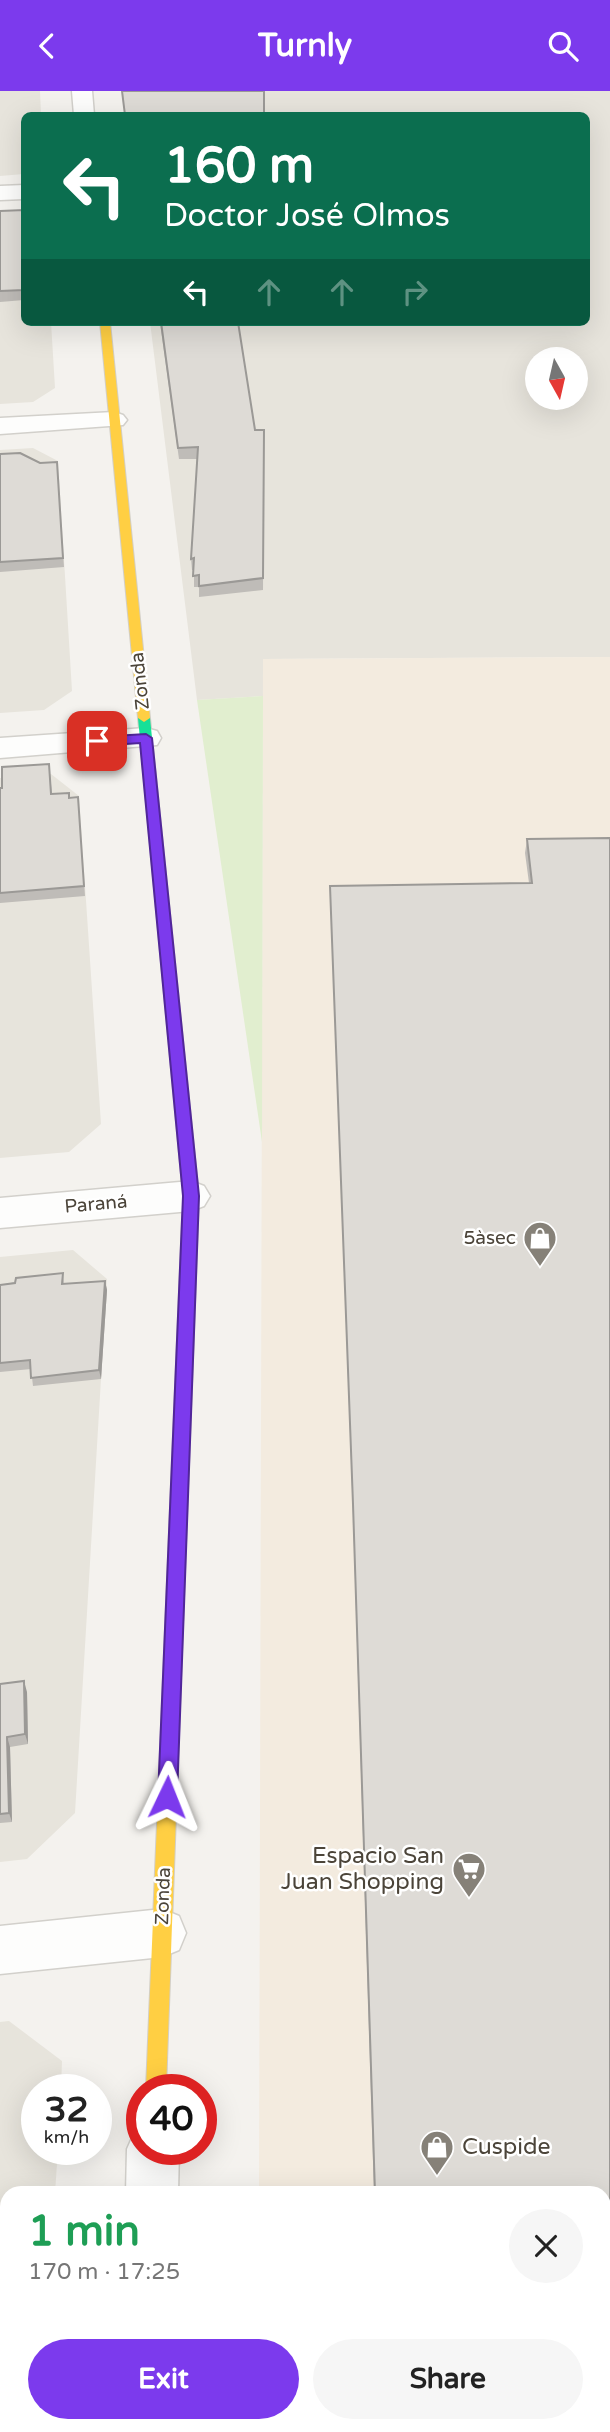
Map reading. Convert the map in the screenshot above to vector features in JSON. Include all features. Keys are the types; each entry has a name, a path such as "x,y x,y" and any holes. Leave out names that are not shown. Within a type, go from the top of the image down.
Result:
{"street":[{"path":"82,91 84,112"},
{"path":"0,193 21,192"},
{"name":"Zonda","path":"104,326 191,1196 157,2074"},
{"path":"0,426 114,420"},
{"path":"0,748 146,738"},
{"name":"Paraná","path":"0,1213 191,1196"},
{"path":"0,1950 162,1933"},
{"path":"152,2186 153,2165"}],"shaded area":[{"path":"0,91 40,91 41,112 21,112 21,174 0,176"},
{"path":"122,91 610,91 610,657 264,659 263,696 197,700 150,326 590,326 590,112 125,112"},
{"path":"21,210 21,326 51,326 55,388 33,402 0,404 0,211"},
{"path":"33,448 58,461 72,691 44,710 0,713 0,450"},
{"path":"610,657 610,2186 259,2186 263,659"},
{"path":"51,774 79,796 101,1124 69,1152 0,1158 0,778"},
{"path":"73,1250 107,1279 75,1813 27,1859 0,1862 0,1257"},
{"path":"9,2021 62,2061 62,2074 21,2074 21,2165 57,2165 55,2186 0,2186 0,2022"}],"green space":[{"path":"263,696 262,1142 197,700"}],"building":[{"path":"122,91 264,91 264,112 125,112"},
{"path":"21,210 21,290 0,291 0,211"},
{"path":"162,326 239,326 255,430 264,430 263,578 199,586 199,575 193,576 194,558 191,559 198,447 178,448"},
{"path":"20,453 40,463 57,462 63,558 0,562 0,454"},
{"path":"49,764 51,794 69,793 69,798 78,797 84,886 0,893 2,767"},
{"path":"610,838 610,2186 375,2186 330,886 532,883 527,839"},
{"path":"63,1273 62,1284 105,1281 99,1370 31,1378 30,1360 0,1363 0,1285 15,1283 16,1278"},
{"path":"24,1681 25,1734 7,1737 9,1813 0,1814 0,1684"}],"traffic: fast":[{"path":"144,718 191,1196 172,1678"}],"traffic: slow":[{"path":"105,326 144,718"},
{"path":"157,2074 172,1678"}],"place":[{"name":"5àsec","path":"540,1268"},
{"name":"Espacio San Juan Shopping","path":"469,1899"},
{"name":"Cuspide","path":"437,2177"}],"route":[{"path":"97,741 146,738 191,1196 167,1797"}]}
